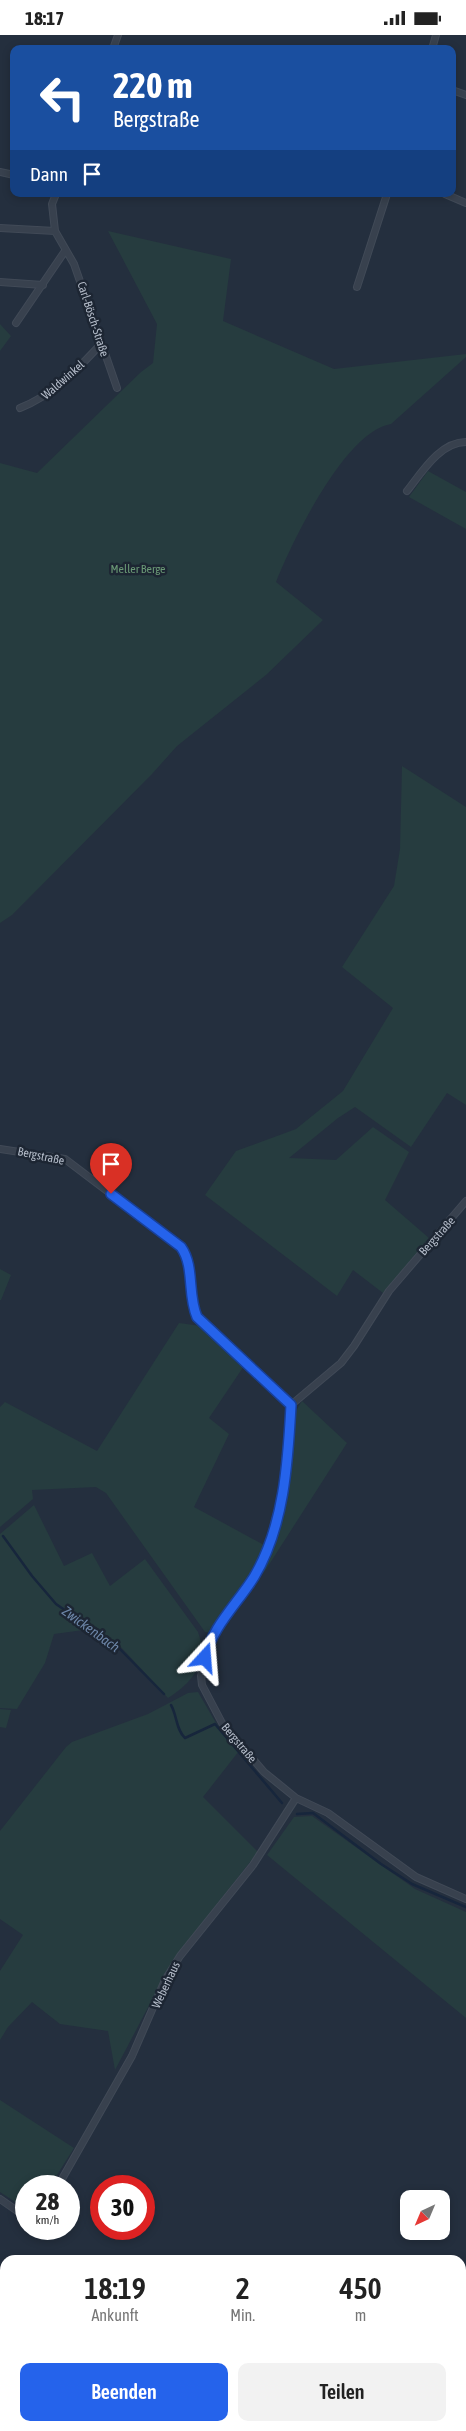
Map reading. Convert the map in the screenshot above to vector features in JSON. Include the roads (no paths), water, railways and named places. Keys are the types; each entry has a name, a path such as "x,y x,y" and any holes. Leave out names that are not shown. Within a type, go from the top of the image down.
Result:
{"street":[{"name":"Carl-Bösch-Straße","path":"55,197 52,204 56,231 79,278 100,345 117,388"},
{"path":"356,287 386,197"},
{"path":"452,197 466,203"},
{"path":"0,228 56,231"},
{"path":"16,323 66,251"},
{"path":"0,282 43,285"},
{"name":"Waldwinkel","path":"20,408 40,400 77,369 100,345"},
{"path":"407,491 445,447 457,442 466,442"},
{"name":"Bergstraße","path":"0,1149 65,1159 181,1247 187,1256 191,1297 197,1317 291,1405"},
{"name":"Bergstraße","path":"466,1201 389,1291 354,1347 341,1363 291,1405 282,1494 267,1551 254,1577 209,1641 201,1676 202,1685 222,1723 264,1772 296,1798 328,1813 416,1877 466,1899"},
{"name":"Weberhaus","path":"64,2175 132,2056 165,1980 180,1956 253,1865 296,1798"},
{"path":"0,2199 15,2209"}],"waterway":[{"name":"Zwickenbach","path":"3,1536 32,1576 56,1604 117,1646 164,1694"},
{"name":"Zwickenbach","path":"171,1705 180,1731 185,1738 215,1724 282,1803"},
{"name":"Zwickenbach","path":"297,1814 313,1813 381,1864 412,1884 466,1907"}],"park label":[{"name":"Meller Berge","path":"138,569"}]}
